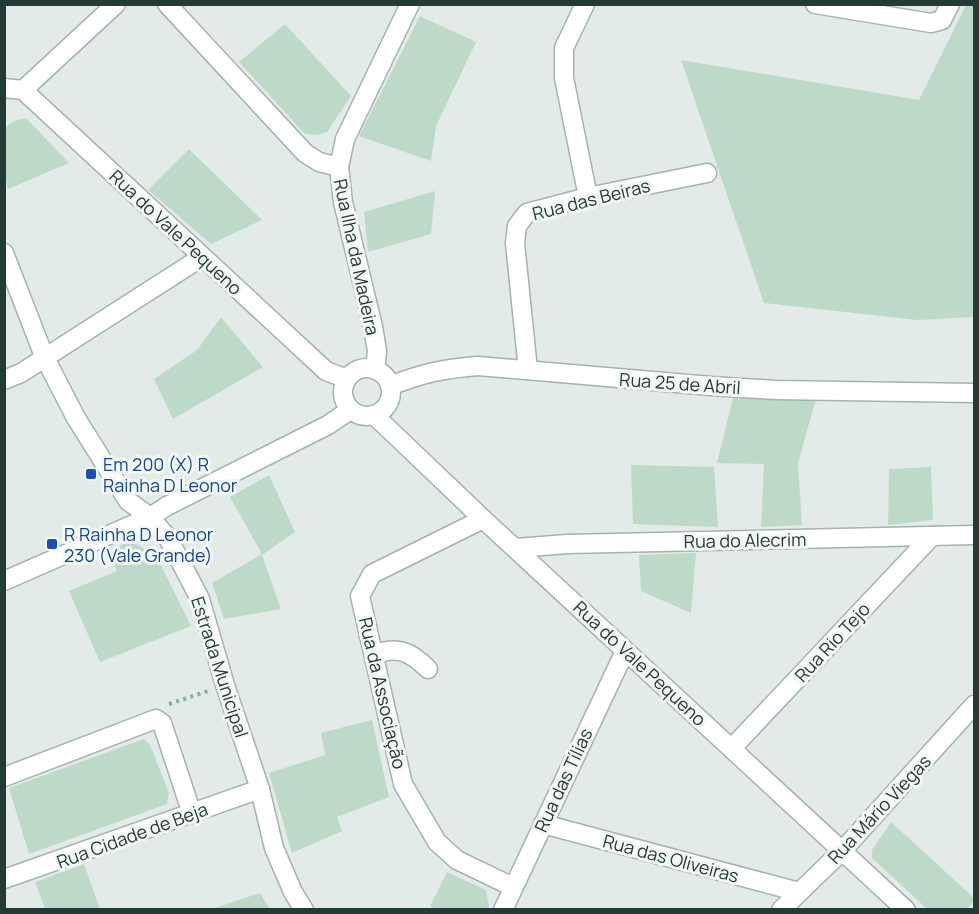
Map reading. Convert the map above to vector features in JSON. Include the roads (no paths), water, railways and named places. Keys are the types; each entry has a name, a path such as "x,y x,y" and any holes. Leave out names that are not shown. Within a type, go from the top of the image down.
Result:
{"street":[{"path":"4,88 23,90 116,4"},
{"name":"Rua Ilha da Madeira","path":"167,4 305,153 319,162 339,167 343,202 376,343 375,370"},
{"path":"339,167 345,139 410,4"},
{"path":"585,4 564,48 563,61 564,78 588,197"},
{"path":"814,4 931,23 942,20 950,4"},
{"name":"Rua do Vale Pequeno","path":"23,90 326,371 347,380"},
{"name":"Rua das Beiras","path":"528,370 515,243 517,226 527,213 588,197 707,173"},
{"name":"Estrada Municipal","path":"4,253 44,356 76,418 128,501 150,517 168,538 200,599 225,685 260,789 274,849 292,892 304,909"},
{"path":"4,380 21,373 44,356 202,257"},
{"name":"Rua 25 de Abril","path":"390,386 420,374 447,368 478,366 652,382 776,390 975,393"},
{"path":"375,370 384,376 390,386 391,394 386,407 375,415 357,414 350,410 343,395 347,380 356,371 375,370"},
{"path":"4,581 150,517 167,506 328,425 350,410"},
{"name":"Rua do Vale Pequeno","path":"375,415 483,519 906,909"},
{"name":"Rua da Associação","path":"483,519 372,574 360,596 403,784 437,842 457,860 513,886"},
{"name":"Rua do Alecrim","path":"516,548 567,544 975,535"},
{"name":"Rua Rio Tejo","path":"732,748 932,536"},
{"path":"374,655 386,649 409,653 428,669"},
{"name":"Rua das Tílias","path":"503,909 625,651"},
{"name":"Rua Mário Viegas","path":"781,909 842,851 975,705"},
{"path":"4,777 156,719 162,723 192,814"},
{"name":"Rua Cidade de Beja","path":"4,879 260,789"},
{"name":"Rua das Oliveiras","path":"543,824 799,892"}],"place":[{"name":"Em 200 (X) R Rainha D Leonor","path":"91,474"},
{"name":"R Rainha D Leonor 230 (Vale Grande)","path":"52,544"}]}
